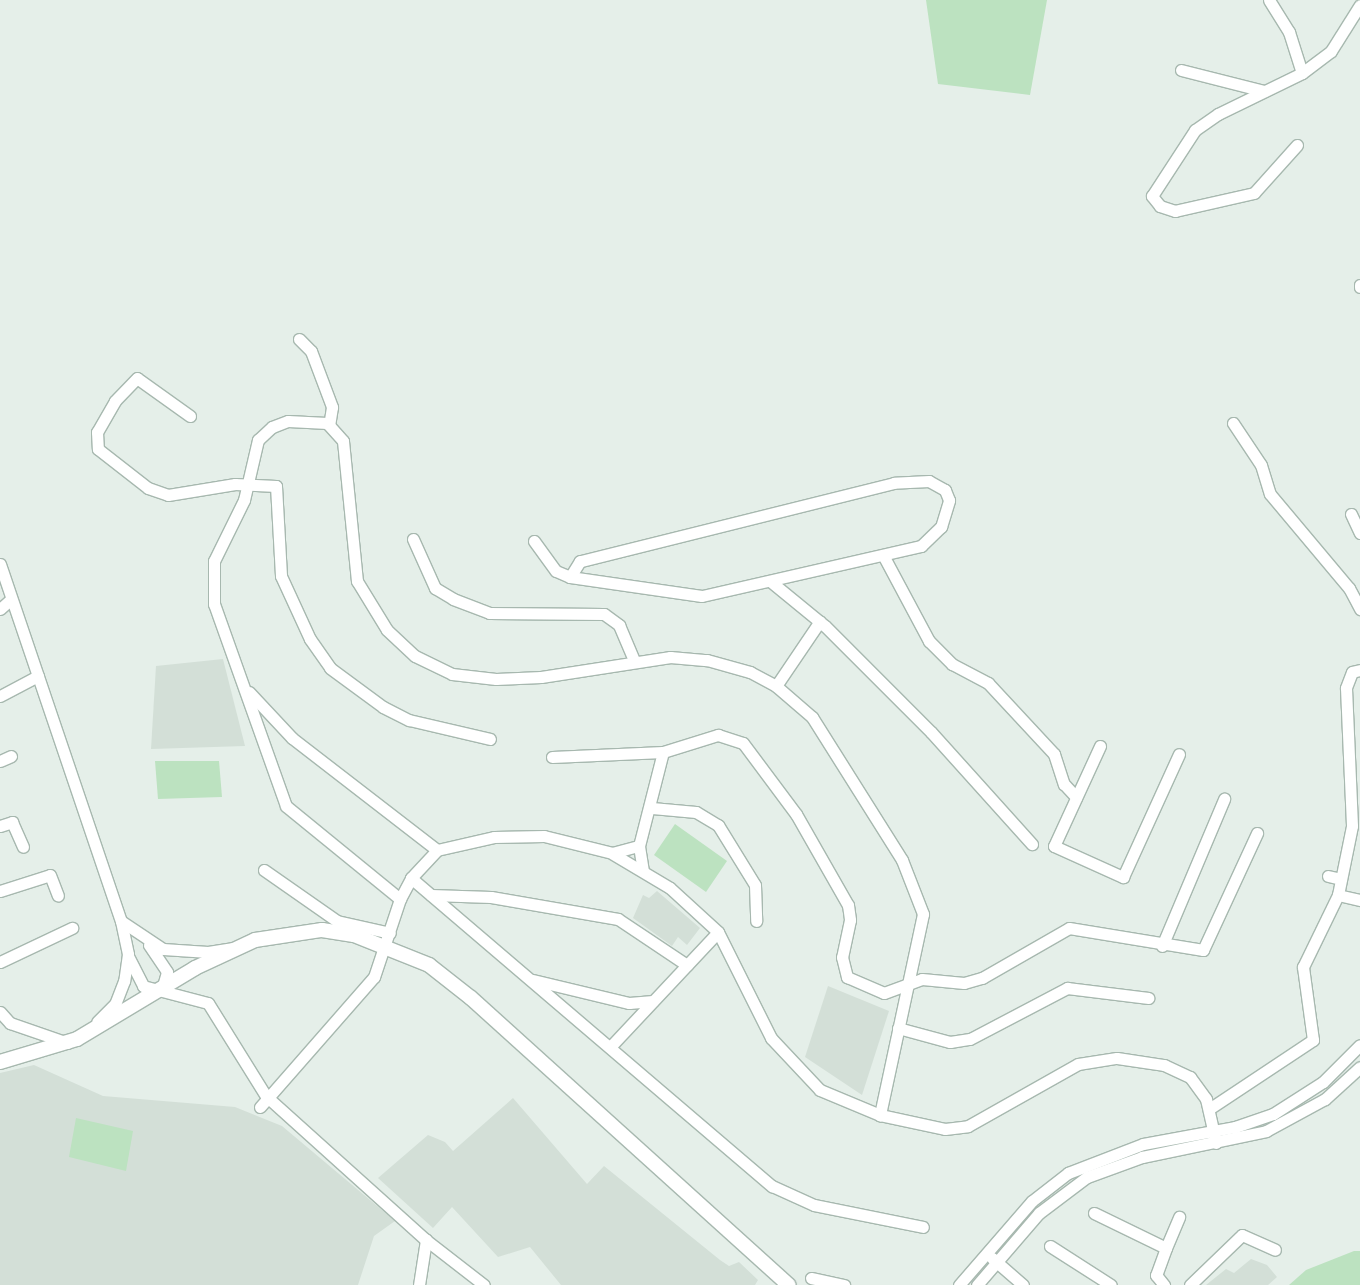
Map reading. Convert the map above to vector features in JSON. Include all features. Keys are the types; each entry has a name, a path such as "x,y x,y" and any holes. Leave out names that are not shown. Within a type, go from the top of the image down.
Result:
{"street":[{"path":"1270,0 1289,32 1302,73"},
{"path":"1297,145 1254,193 1175,211 1154,202 1152,196 1195,130 1264,91 1302,73 1331,51 1360,6"},
{"path":"1181,70 1264,91"},
{"path":"299,339 310,352 332,407 329,425"},
{"path":"190,416 137,378 115,401 97,432 98,449 158,493 248,483 276,486 281,576 310,638 330,668 383,707 409,720 490,739"},
{"path":"400,899 286,806 241,681 211,581 214,561 248,483 258,440 272,427 309,420 329,425 343,441 347,459 348,515 357,581 387,630 415,656 452,674 496,679 550,676 670,656 707,660 750,672 776,686 828,737 917,894 923,914 880,1115"},
{"path":"1233,423 1258,458 1270,494 1349,588 1360,610"},
{"path":"534,541 556,571 570,577 685,596 770,581 883,555 933,539 948,514 945,490 929,480 894,483 580,562 570,577"},
{"path":"1351,514 1360,533"},
{"path":"413,539 435,588 453,600 488,613 604,614 619,625 634,662"},
{"path":"883,555 929,641 952,664 994,690 1054,754 1064,784 1076,798"},
{"path":"0,564 121,921 128,954 143,986 162,989 208,1002 266,1096 426,1240 484,1285"},
{"path":"770,581 820,621 931,732 1032,844"},
{"path":"0,609 12,599"},
{"path":"776,686 820,621"},
{"path":"1209,1108 1313,1040 1303,967 1306,950 1338,895 1347,798 1343,719 1346,688 1352,672 1360,670"},
{"path":"0,696 38,676"},
{"path":"241,681 292,738 437,850"},
{"path":"552,756 663,752 718,735 737,740 756,755 848,905 850,920 842,957 847,977 884,993 909,986 922,979 964,983 982,978 1069,928 1162,946 1203,950 1257,833"},
{"path":"1100,746 1054,846 1123,877 1179,754"},
{"path":"643,870 639,846 652,808 663,752"},
{"path":"0,761 11,756"},
{"path":"1162,946 1224,799"},
{"path":"652,808 696,812 718,825 756,885 756,921"},
{"path":"0,826 12,822 23,847"},
{"path":"260,1107 266,1096 374,977 389,939 400,899 411,878 437,850 463,841 528,836 562,839 612,853 643,870 718,932 771,1038 797,1068 837,1101 880,1115 945,1129 968,1126 1078,1064 1117,1058 1164,1064 1190,1077 1209,1108 1216,1143"},
{"path":"612,853 639,846"},
{"path":"264,870 337,921 389,939 429,965 472,998 789,1285"},
{"path":"0,891 50,874 58,896"},
{"path":"1328,876 1341,878"},
{"path":"411,878 611,1046 772,1186 814,1205 923,1227"},
{"path":"431,895 490,897 610,917 635,926 687,965"},
{"path":"1338,895 1360,900"},
{"path":"121,921 143,938 164,966 167,980 162,989"},
{"path":"0,962 72,928"},
{"path":"0,1062 72,1041 234,947 273,934 322,930 389,939"},
{"path":"611,1046 718,932"},
{"path":"143,938 175,951 234,947"},
{"path":"72,1041 115,1004 124,981 128,954"},
{"path":"531,979 629,1003 653,1001"},
{"path":"898,1028 950,1042 970,1039 1067,988 1148,998"},
{"path":"0,1012 10,1023 72,1041"},
{"path":"959,1285 1032,1201 1080,1166 1143,1144 1250,1123 1293,1104 1334,1074 1360,1045"},
{"path":"979,1283 1039,1213 1087,1177 1142,1157 1266,1131 1302,1114 1360,1067"},
{"path":"1094,1212 1166,1248"},
{"path":"1164,1285 1156,1275 1179,1217"},
{"path":"1190,1285 1242,1235 1275,1250"},
{"path":"419,1285 426,1240"},
{"path":"1050,1246 1111,1285"},
{"path":"986,1253 1022,1285"},
{"path":"810,1278 844,1285"}],"shaded area":[{"path":"223,659 245,746 151,749 156,666"},
{"path":"657,891 700,928 687,945 678,937 672,946 633,918 643,895 649,898"},
{"path":"828,986 889,1011 862,1095 805,1057"},
{"path":"34,1065 103,1096 235,1107 282,1126 395,1221 374,1236 358,1285 0,1285 0,1073"},
{"path":"513,1098 587,1184 604,1166 720,1260 729,1266 739,1262 758,1280 755,1285 561,1285 530,1247 498,1257 452,1207 433,1228 378,1178 428,1135 445,1142 453,1151"},
{"path":"1251,1259 1267,1265 1277,1277 1268,1285 1206,1285 1226,1269 1234,1273"}],"green space":[{"path":"926,0 1047,0 1030,95 938,84"},
{"path":"155,761 219,761 222,797 158,799"},
{"path":"675,824 727,861 706,892 654,855"},
{"path":"76,1118 133,1131 126,1171 69,1157"},
{"path":"1354,1251 1360,1251 1360,1285 1289,1285 1306,1270"}]}
